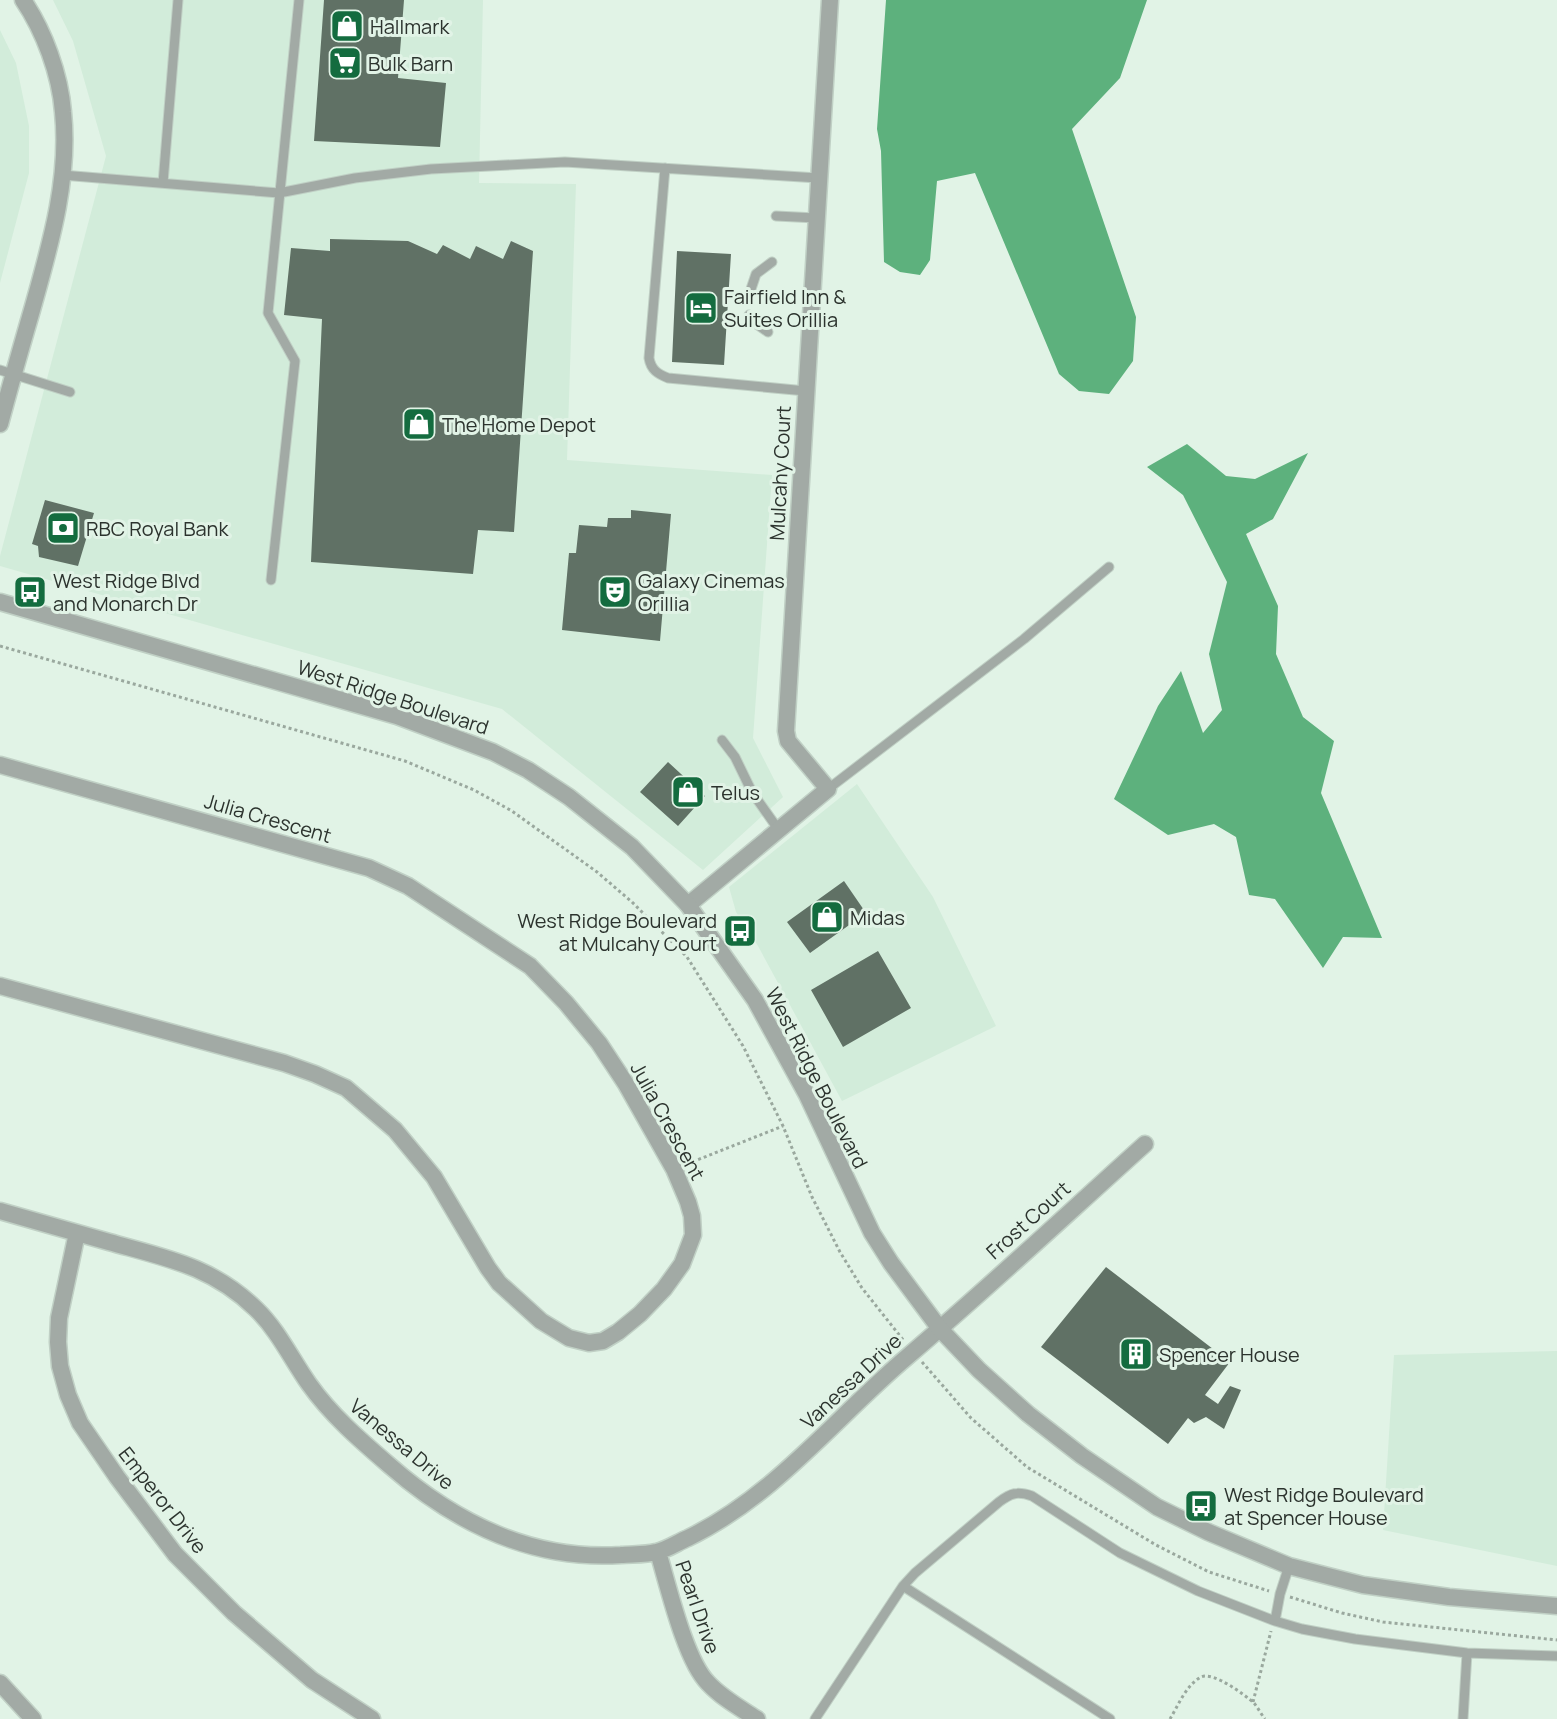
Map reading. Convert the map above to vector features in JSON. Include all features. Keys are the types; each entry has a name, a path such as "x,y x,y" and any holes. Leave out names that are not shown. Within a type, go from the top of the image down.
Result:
{"street":[{"path":"0,424 7,372 53,236 62,175 64,142 63,111 58,82 46,48 24,0"},
{"name":"Mulcahy Court","path":"828,789 788,741 786,731 830,0"},
{"name":"West Ridge Boulevard","path":"0,602 397,716 493,752 528,770 569,798 632,848 688,905 755,1000 807,1095 872,1233 891,1263 940,1329 979,1370 1028,1414 1091,1462 1157,1507 1208,1532 1289,1566 1363,1586 1449,1598 1557,1606"},
{"name":"Julia Crescent","path":"0,765 369,868 408,886 530,966 566,1003 599,1043 626,1084 674,1169 692,1216 693,1235 682,1264 664,1289 640,1314 618,1332 603,1341 589,1343 569,1338 541,1321 499,1283 434,1177 395,1130 346,1088 315,1074 284,1064 0,986"},
{"path":"688,905 828,789"},
{"name":"Frost Court","path":"940,1329 1145,1144"},
{"name":"Vanessa Drive","path":"0,1210 193,1267 218,1278 259,1311 329,1410 435,1502 486,1531 534,1548 570,1554 603,1556 658,1552 706,1529 750,1501 782,1474 940,1329"},
{"name":"Emperor Drive","path":"77,1233 59,1318 58,1342 60,1366 68,1395 80,1423 175,1554 234,1613 312,1680 372,1719"},
{"name":"Pearl Drive","path":"658,1552 688,1649 698,1670 706,1682 719,1693 757,1719"},
{"path":"0,1683 33,1719"}],"lane":[{"path":"163,183 178,0"},
{"path":"271,580 295,361 268,313 299,0"},
{"path":"62,175 279,193 355,178 431,168 565,162 818,178"},
{"path":"665,168 650,365 668,378 806,391"},
{"path":"776,216 816,218"},
{"path":"751,289 756,274 772,262"},
{"path":"749,315 768,332"},
{"path":"7,372 70,392"},
{"path":"828,789 1024,639 1109,567"},
{"path":"722,740 741,766 752,792 778,829"},
{"path":"815,1719 903,1586 915,1573 999,1502 1018,1492 1032,1496 1120,1553 1198,1591 1275,1621 1302,1629 1355,1639 1467,1653 1557,1656"},
{"path":"1275,1621 1280,1594 1289,1566"},
{"path":"903,1586 1110,1719"},
{"path":"1463,1719 1467,1653"}],"path":[{"path":"0,646 405,761 474,790 512,811 597,872 632,902 687,957 743,1046 783,1126 812,1197 840,1252 862,1288 913,1352 971,1418 1027,1467 1156,1545 1209,1572 1342,1613 1383,1622 1557,1640"},
{"path":"674,1169 783,1126"},
{"path":"1253,1702 1275,1621"},
{"path":"1170,1719 1189,1687 1200,1677 1208,1675 1217,1678 1253,1702 1265,1719"}],"shaded area":[{"path":"53,0 483,0 479,183 576,184 567,460 772,475 753,738 783,797 703,870 502,709 0,566 0,556 106,156 73,41"},
{"path":"886,0 1147,0 1120,78 1072,129 1136,317 1133,361 1109,394 1079,391 1059,374 975,173 937,181 930,260 920,275 900,272 884,262 881,151 877,129"},
{"path":"0,30 16,63 29,126 29,173 0,283"},
{"path":"1187,444 1226,476 1255,479 1308,453 1273,519 1246,534 1278,606 1276,654 1303,717 1334,741 1321,793 1382,938 1343,937 1323,968 1275,899 1249,895 1236,837 1214,824 1168,835 1114,799 1158,706 1181,671 1203,733 1222,710 1209,654 1227,582 1183,495 1147,467"},
{"path":"857,784 933,897 996,1026 842,1101 758,946 736,912 729,887"},
{"path":"1557,1351 1557,1566 1383,1530 1394,1355"}],"building":[{"path":"324,0 404,0 398,78 446,83 440,147 314,141"},
{"name":"The Home Depot","path":"330,239 408,241 437,254 443,245 470,259 476,246 503,259 511,241 533,251 514,532 478,530 473,574 311,562 322,319 284,315 291,248 330,251"},
{"name":"Fairfield Inn & Suites Orillia","path":"677,251 731,254 724,365 672,362"},
{"name":"RBC Royal Bank","path":"45,500 94,513 78,566 39,557 38,546 32,544"},
{"name":"Galaxy Cinemas Orillia","path":"631,510 671,514 660,641 562,630 569,553 576,553 579,525 607,527 608,518 631,518"},
{"path":"668,762 705,796 678,826 640,792"},
{"name":"Midas","path":"844,881 866,913 810,953 787,922"},
{"path":"878,951 911,1008 843,1047 811,990"},
{"name":"Spencer House","path":"1106,1267 1230,1362 1205,1395 1218,1404 1230,1386 1241,1390 1224,1429 1206,1417 1194,1423 1188,1418 1168,1444 1041,1347"}],"place":[{"name":"Hallmark","path":"347,26"},
{"name":"Bulk Barn","path":"345,63"},
{"name":"Fairfield Inn & Suites Orillia","path":"701,308"},
{"name":"The Home Depot","path":"419,424"},
{"name":"RBC Royal Bank","path":"63,528"},
{"name":"West Ridge Blvd and Monarch Dr","path":"30,592"},
{"name":"Galaxy Cinemas Orillia","path":"615,592"},
{"name":"Telus","path":"688,792"},
{"name":"Midas","path":"827,917"},
{"name":"West Ridge Boulevard at Mulcahy Court","path":"740,931"},
{"name":"Spencer House","path":"1136,1354"},
{"name":"West Ridge Boulevard at Spencer House","path":"1201,1506"}]}
